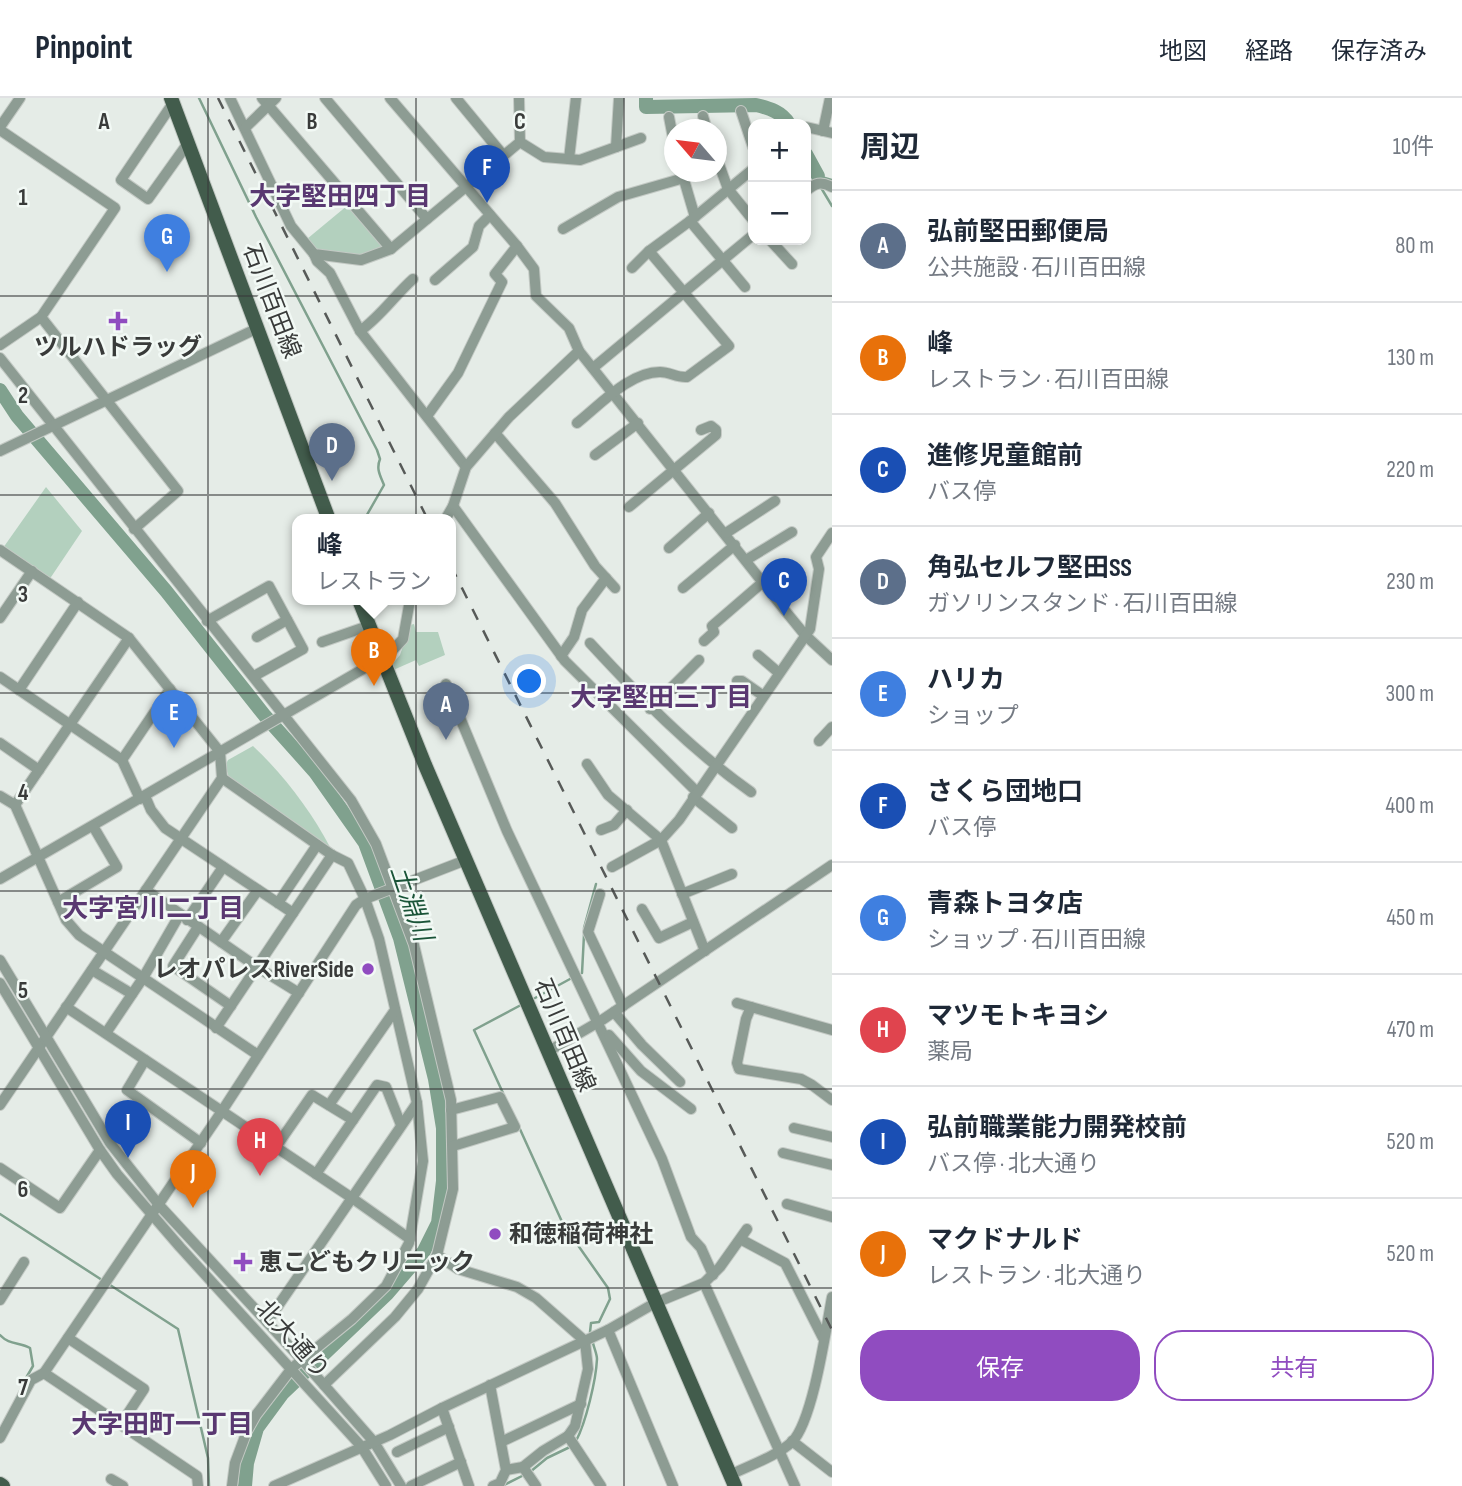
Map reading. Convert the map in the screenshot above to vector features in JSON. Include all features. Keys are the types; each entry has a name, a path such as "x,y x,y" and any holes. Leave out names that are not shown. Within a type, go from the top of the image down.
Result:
{"main road":[{"name":"石川百田線","path":"172,100 327,514"},
{"name":"石川百田線","path":"361,605 381,660 547,1052 732,1480"}],"street":[{"path":"0,345 41,317 115,208 0,128 20,98"},
{"path":"230,98 291,226 317,261 330,273 360,331 466,467"},
{"path":"325,98 428,219"},
{"path":"390,98 517,246 534,269 536,296 569,328 579,351 805,635 832,660"},
{"path":"456,98 503,155"},
{"path":"519,98 520,142"},
{"path":"569,159 576,98"},
{"path":"616,147 619,98"},
{"path":"827,132 830,98"},
{"path":"172,100 121,180 148,199 188,143"},
{"path":"245,128 269,100 391,249"},
{"path":"741,111 748,132"},
{"path":"520,142 544,157 580,160 641,138"},
{"path":"314,254 361,260 391,249 520,142"},
{"path":"632,268 649,251 748,173"},
{"path":"563,229 618,197 664,181"},
{"path":"685,182 693,219 746,287"},
{"path":"725,182 748,214"},
{"path":"435,280 473,247 480,226 490,215"},
{"path":"593,368 748,239"},
{"path":"775,245 792,264"},
{"path":"428,416 458,373 502,282 495,274 517,246"},
{"path":"577,423 629,382 646,374 662,372 687,377 729,346 649,251"},
{"path":"360,331 376,319 413,279"},
{"path":"41,317 178,491 134,529"},
{"path":"0,451 258,328"},
{"path":"448,514 466,467 495,433 579,351"},
{"path":"0,358 206,621 254,676 351,800 376,844 420,968 451,1100 453,1189 437,1255 418,1289 395,1317 323,1384"},
{"path":"595,455 638,423"},
{"path":"629,507 716,436 716,430 711,426 701,430"},
{"path":"495,433 555,503 595,566 615,588"},
{"path":"726,533 775,501"},
{"path":"453,506 561,656 695,795 733,828"},
{"path":"669,548 709,513"},
{"path":"747,560 792,532"},
{"path":"612,867 661,840 679,820 762,695 810,629 819,569 816,557 832,533"},
{"path":"683,588 735,545"},
{"path":"0,550 129,638 220,752 222,778 0,1105"},
{"path":"0,618 32,571"},
{"path":"561,656 574,637 582,610 606,578"},
{"path":"775,597 799,580"},
{"path":"704,641 714,632 712,626 763,582"},
{"path":"206,621 270,586 303,649 254,676"},
{"path":"19,690 78,602"},
{"path":"0,879 381,660 395,650 403,639 409,605"},
{"path":"257,637 287,620"},
{"path":"322,642 368,626"},
{"path":"15,805 129,638"},
{"path":"590,643 650,709 715,766 751,792"},
{"path":"758,654 779,673"},
{"path":"650,709 699,660"},
{"path":"0,677 122,760 159,822 293,913"},
{"path":"737,681 742,681 762,695"},
{"path":"446,684 507,831 600,1021 662,1159 691,1237 701,1248 713,1275"},
{"path":"122,760 170,689"},
{"path":"818,741 832,727"},
{"path":"0,743 39,770"},
{"path":"587,764 608,795 661,840 705,951"},
{"path":"222,778 317,845 348,863 367,898 417,1103 423,1161 410,1239 386,1286 293,1369 256,1415 235,1463 232,1486"},
{"path":"0,796 15,805 66,920 79,935 258,1055"},
{"path":"601,830 614,825 627,810"},
{"path":"58,902 117,867 93,826"},
{"path":"278,903 317,845"},
{"path":"216,1028 332,855"},
{"path":"0,1438 31,1380 44,1373 68,1338 201,1143 356,905 367,898 466,860"},
{"path":"547,1052 600,1021 832,865"},
{"path":"106,1033 184,917 223,867"},
{"path":"682,894 732,874"},
{"path":"146,890 299,993"},
{"path":"221,942 258,890"},
{"path":"600,894 588,932 618,1009 642,1045 680,1082"},
{"path":"642,909 659,938 693,922"},
{"path":"198,926 173,966 231,1006"},
{"path":"0,960 110,1143 155,1210 303,1361 374,1442 401,1486"},
{"path":"92,970 132,994"},
{"name":"北大通り","path":"0,982 117,1174 155,1210 361,1446 386,1486"},
{"path":"737,1003 832,1030"},
{"path":"66,1007 410,1239"},
{"path":"751,1007 737,1063 739,1069 793,1077 812,1085 832,1101"},
{"path":"329,1105 395,1010"},
{"path":"600,1021 611,1039 641,1071 691,1109"},
{"path":"145,1060 127,1090 201,1143"},
{"path":"316,1174 377,1085 386,1087 401,1125"},
{"path":"276,1147 312,1095 353,1120"},
{"path":"451,1110 500,1097 515,1127 453,1146"},
{"path":"267,1322 417,1103"},
{"path":"794,1128 832,1137"},
{"path":"0,1168 60,1208 100,1150"},
{"path":"783,1153 832,1165"},
{"path":"787,1204 832,1217"},
{"path":"275,1486 374,1442 608,1330 656,1303 704,1283 744,1234 785,1263 823,1338"},
{"path":"437,1255 458,1269 517,1287 536,1298 585,1341 587,1370 575,1426 568,1436 543,1451 526,1471"},
{"path":"0,1300 24,1262"},
{"path":"704,1283 795,1486"},
{"path":"732,1480 792,1441 810,1405 832,1297"},
{"path":"608,1330 673,1486"},
{"path":"68,1338 144,1389 121,1424"},
{"path":"44,1373 197,1476 198,1486"},
{"path":"490,1385 506,1470 499,1485"},
{"path":"501,1442 581,1404"},
{"path":"442,1408 469,1486"},
{"path":"397,1452 449,1426"},
{"path":"568,1436 601,1486"},
{"path":"792,1441 832,1472"},
{"path":"411,1486 461,1462"},
{"path":"506,1470 526,1471"},
{"path":"526,1471 536,1486"},
{"path":"111,1479 123,1486"}],"green space":[{"path":"348,205 384,248 362,256 317,250 307,239"},
{"path":"46,487 82,531 49,580 3,548"},
{"path":"414,624 416,632 438,632 445,655 419,666 416,660 391,671 390,667 400,655 410,625"},
{"path":"253,746 296,794 330,847 230,780 225,766 228,760"}],"waterway":[{"path":"199,98 256,217 377,450 380,459 379,472 384,485 367,514"},
{"path":"646,98 646,107 756,105 770,109 785,119"},
{"path":"811,163 818,176"},
{"path":"817,181 815,178 818,176 832,180"},
{"path":"820,186 832,206"},
{"name":"土淵川","path":"0,390 17,416 166,591 265,716 315,772 365,843 400,938 435,1079 443,1128 443,1181 438,1223 424,1251 387,1294 282,1394 257,1428 247,1463 245,1486"},
{"path":"584,928 596,884"},
{"path":"582,973 584,935"},
{"path":"535,998 570,979"},
{"path":"503,1093 474,1030 521,1005"},
{"path":"519,1127 563,1224 608,1288 610,1299 599,1322 591,1323 590,1332"},
{"path":"0,1214 102,1280"},
{"path":"107,1283 178,1329 208,1458 209,1486"},
{"path":"0,1335 30,1348 33,1366 26,1378"},
{"path":"576,1441 587,1412 595,1378 597,1359 593,1343"},
{"path":"530,1472 547,1458 572,1446"},
{"path":"502,1486 524,1475"}],"railway":[{"path":"218,98 425,514"},
{"path":"456,576 832,1330"}],"place":[{"name":"さくら団地口","path":"487,203"},
{"name":"青森トヨタ店","path":"167,272"},
{"name":"ツルハドラッグ","path":"118,321"},
{"name":"角弘セルフ堅田SS","path":"332,481"},
{"name":"進修児童館前","path":"784,616"},
{"name":"峰","path":"374,686"},
{"name":"弘前堅田郵便局","path":"446,740"},
{"name":"ハリカ","path":"174,748"},
{"name":"レオパレスRiverSide","path":"368,969"},
{"name":"弘前職業能力開発校前","path":"128,1158"},
{"name":"マツモトキヨシ","path":"260,1176"},
{"name":"マクドナルド","path":"193,1208"},
{"name":"和徳稲荷神社","path":"495,1234"},
{"name":"恵こどもクリニック","path":"243,1262"}],"district":[{"name":"大字堅田四丁目","path":"340,196"},
{"name":"大字堅田三丁目","path":"661,697"},
{"name":"大字宮川二丁目","path":"153,908"},
{"name":"大字田町一丁目","path":"162,1424"}]}
